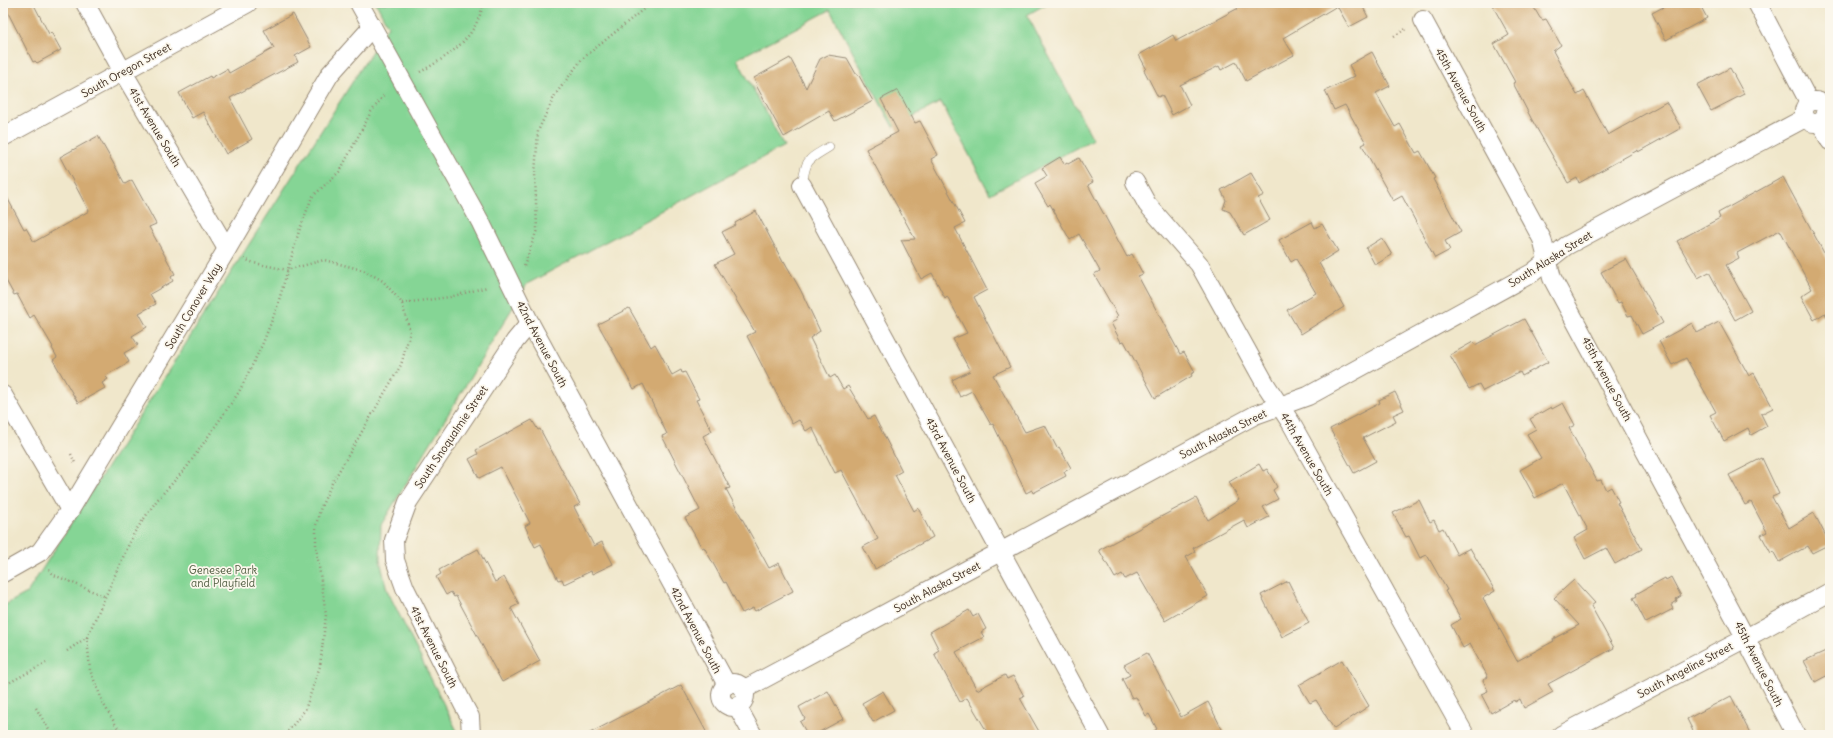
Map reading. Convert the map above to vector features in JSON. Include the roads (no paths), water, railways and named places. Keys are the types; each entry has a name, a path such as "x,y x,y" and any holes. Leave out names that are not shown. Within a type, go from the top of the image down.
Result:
{"street":[{"name":"41st Avenue South","path":"85,3 122,72 234,253"},
{"name":"South Oregon Street","path":"3,137 248,3"},
{"name":"42nd Avenue South","path":"359,3 481,223 530,323 736,694 753,735"},
{"path":"1757,3 1818,110 1830,141"},
{"name":"45th Avenue South","path":"1423,20 1542,239 1552,278 1746,638 1796,735"},
{"name":"South Conover Way","path":"3,573 40,552 70,510 234,253 330,74 372,28"},
{"name":"South Alaska Street","path":"736,694 1255,415 1308,396 1532,273 1566,246 1818,110"},
{"name":"44th Avenue South","path":"1135,182 1147,204 1199,264 1266,385 1295,430 1465,735"},
{"name":"43rd Avenue South","path":"802,184 1100,735"},
{"name":"South Snoqualmie Street","path":"395,560 394,540 408,502 515,341 530,323"},
{"path":"3,395 70,510"},
{"name":"41st Avenue South","path":"395,560 404,588 470,717 471,735"},
{"name":"South Angeline Street","path":"1561,735 1830,592"}],"lane":[{"path":"802,184 804,170 809,159 829,147"}],"park label":[{"name":"Genesee Park and Playfield","path":"223,576"}]}
